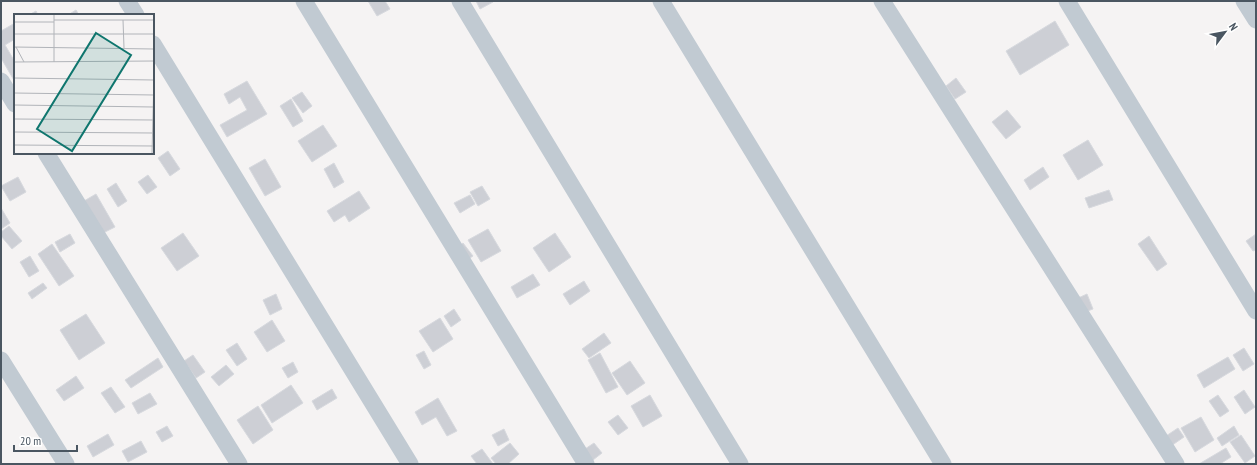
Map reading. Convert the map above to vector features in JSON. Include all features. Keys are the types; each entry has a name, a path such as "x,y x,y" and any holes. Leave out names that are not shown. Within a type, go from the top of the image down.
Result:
{"street":[{"path":"127,1 135,14"},
{"path":"304,1 586,464"},
{"path":"460,1 740,464"},
{"path":"661,1 943,464"},
{"path":"882,1 1176,464"},
{"path":"1067,1 1256,311"},
{"path":"1244,1 1256,20"},
{"path":"154,46 410,464"},
{"path":"1,81 14,102"},
{"path":"47,154 239,464"},
{"path":"1,360 66,464"}],"building":[{"path":"368,1 385,1 390,9 377,16"},
{"path":"476,1 492,1 493,2 480,9"},
{"path":"76,10 78,14 70,14"},
{"path":"36,11 38,14 31,14"},
{"path":"1055,21 1069,45 1020,75 1006,51"},
{"path":"14,24 14,40 5,45 14,60 14,80 1,58 1,31"},
{"path":"956,78 966,92 955,99 946,86"},
{"path":"247,81 267,114 227,137 220,125 247,110 240,97 229,104 224,94"},
{"path":"302,92 312,106 303,113 292,98"},
{"path":"291,99 303,121 293,127 280,106"},
{"path":"1007,110 1021,127 1006,139 992,122"},
{"path":"323,125 337,146 312,162 298,141"},
{"path":"1088,140 1103,165 1078,180 1063,155"},
{"path":"168,151 180,169 170,176 158,158"},
{"path":"265,159 281,187 265,196 249,168"},
{"path":"334,163 344,182 334,188 324,169"},
{"path":"1043,167 1049,177 1030,190 1024,180"},
{"path":"148,175 157,187 147,194 138,182"},
{"path":"18,177 26,192 10,201 1,186"},
{"path":"116,183 127,201 118,207 107,189"},
{"path":"482,186 490,199 478,206 470,192"},
{"path":"1109,190 1113,200 1089,208 1085,198"},
{"path":"359,191 370,208 349,222 345,215 334,222 327,211"},
{"path":"96,194 115,227 103,233 84,201"},
{"path":"470,195 475,204 460,213 454,203"},
{"path":"1,208 10,223 1,229"},
{"path":"9,226 22,241 12,249 1,236 1,232"},
{"path":"488,229 501,251 481,262 468,240"},
{"path":"183,233 199,256 177,271 161,248"},
{"path":"555,233 571,257 549,272 533,248"},
{"path":"70,234 75,243 60,252 55,242"},
{"path":"1256,234 1256,250 1253,251 1246,241"},
{"path":"1149,236 1167,264 1157,271 1138,244"},
{"path":"463,243 473,256 462,263 454,250"},
{"path":"52,244 74,276 59,286 38,254"},
{"path":"30,256 39,271 29,277 20,262"},
{"path":"533,274 540,285 517,298 511,287"},
{"path":"584,281 590,291 570,305 563,294"},
{"path":"43,283 47,288 32,299 28,293"},
{"path":"276,294 282,309 270,315 263,300"},
{"path":"1087,294 1093,309 1082,313 1076,299"},
{"path":"454,309 461,320 451,327 444,316"},
{"path":"86,314 105,343 79,360 60,330"},
{"path":"440,318 453,339 433,352 419,331"},
{"path":"272,320 285,341 267,352 254,332"},
{"path":"604,333 611,343 589,358 582,349"},
{"path":"237,343 247,359 237,366 226,350"},
{"path":"1244,348 1254,364 1243,371 1233,355"},
{"path":"424,351 431,365 424,369 416,355"},
{"path":"600,353 618,387 606,393 588,360"},
{"path":"193,355 205,372 196,378 184,361"},
{"path":"1228,357 1235,369 1204,388 1197,375"},
{"path":"158,358 163,367 131,388 125,380"},
{"path":"630,361 645,383 627,395 612,373"},
{"path":"293,362 298,372 288,378 282,368"},
{"path":"226,365 234,374 219,386 211,377"},
{"path":"76,376 84,388 64,401 56,390"},
{"path":"291,385 303,403 272,423 261,405"},
{"path":"111,387 125,407 115,413 101,393"},
{"path":"332,389 337,398 317,410 312,401"},
{"path":"1244,390 1255,407 1245,414 1234,397"},
{"path":"150,393 157,404 138,414 132,403"},
{"path":"650,395 662,416 643,427 631,406"},
{"path":"1218,395 1229,411 1220,417 1209,401"},
{"path":"438,398 457,431 447,436 436,417 422,425 415,412"},
{"path":"258,406 273,430 253,444 237,420"},
{"path":"618,415 628,428 618,435 608,422"},
{"path":"1201,417 1214,440 1195,452 1181,428"},
{"path":"167,426 173,436 162,442 156,432"},
{"path":"1234,426 1239,435 1222,446 1217,438"},
{"path":"1178,428 1184,437 1171,446 1166,436"},
{"path":"504,429 509,440 498,446 492,435"},
{"path":"108,434 114,445 93,457 87,446"},
{"path":"1241,435 1255,456 1245,463 1230,442"},
{"path":"141,441 147,452 128,462 122,451"},
{"path":"510,443 519,454 508,464 496,464 491,458"},
{"path":"594,443 602,453 593,460 585,449"},
{"path":"1226,448 1231,457 1220,464 1199,464"},
{"path":"482,449 493,464 477,464 471,456"}]}
